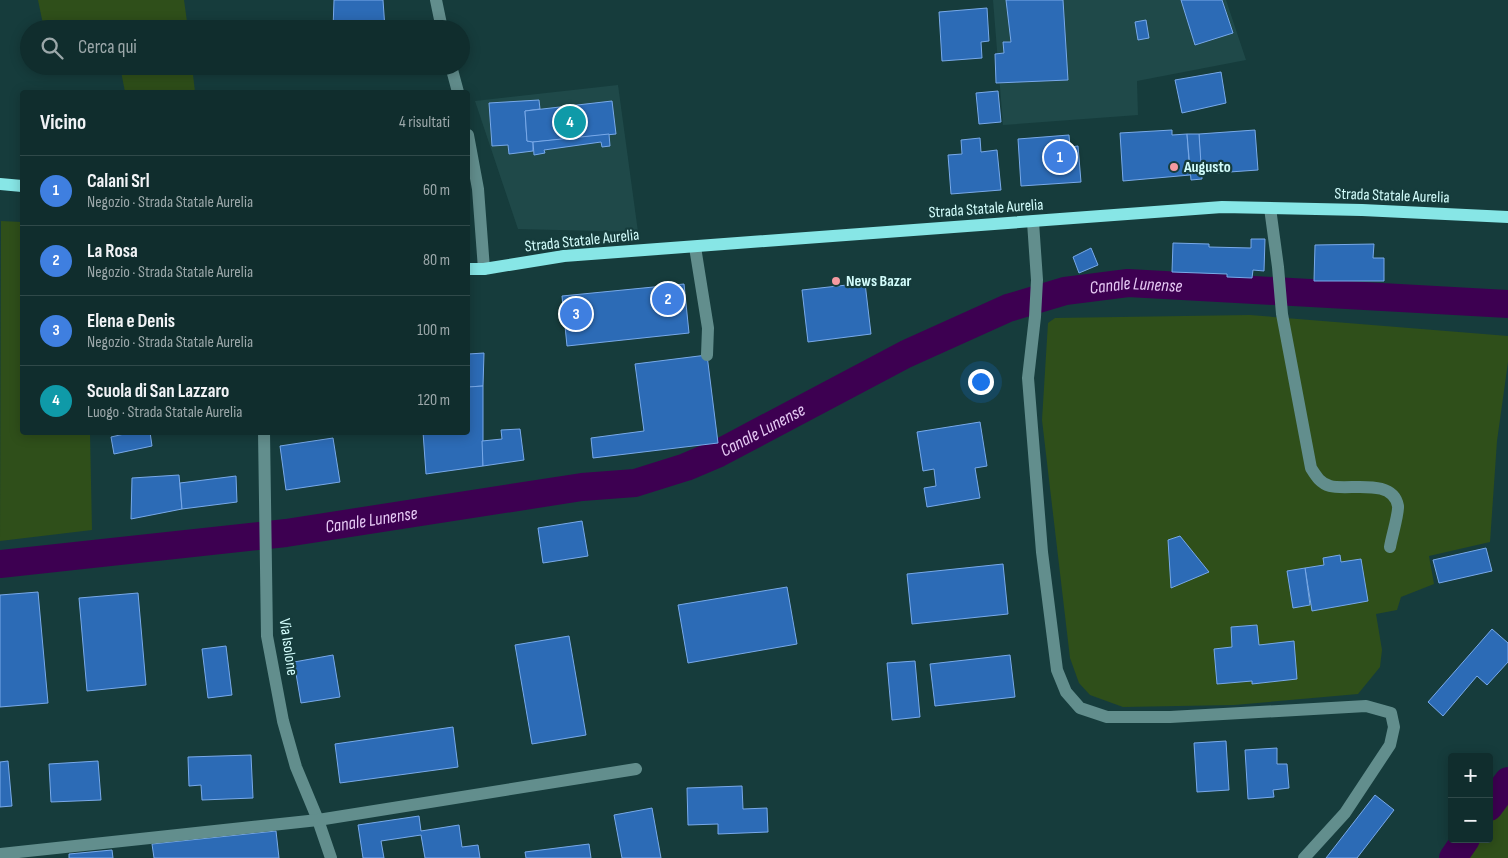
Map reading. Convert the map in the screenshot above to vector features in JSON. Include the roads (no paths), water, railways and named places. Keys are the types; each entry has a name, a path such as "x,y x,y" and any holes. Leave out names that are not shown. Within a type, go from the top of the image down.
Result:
{"main road":[{"path":"0,184 20,186"},
{"name":"Strada Statale Aurelia","path":"470,269 484,269 564,256 1222,208 1362,210 1508,217"}],"street":[{"path":"436,0 440,20"},
{"path":"454,75 458,90"},
{"path":"470,146 478,189 484,269"},
{"path":"1270,208 1282,314 1310,468 1320,481 1331,486 1368,486 1385,489 1394,496 1398,506 1390,547"},
{"path":"1033,222 1037,280 1028,378 1042,552 1057,670 1066,692 1080,708 1107,717 1170,717 1366,706 1391,713 1394,728 1390,745 1345,813 1304,858"},
{"path":"695,247 708,328 708,355"},
{"name":"Via Isolone","path":"264,435 267,636 283,721 296,766 331,858"},
{"path":"0,854 318,820 636,769"}],"waterway":[{"name":"Canale Lunense","path":"0,564 286,533 582,487 635,483 686,467 719,453 906,354 1008,308 1065,291 1128,283 1508,304"},
{"path":"1493,802 1508,781"},
{"path":"1453,858 1463,843"}],"place":[{"name":"Scuola di San Lazzaro","path":"570,122"},
{"name":"Calani Srl","path":"1060,157"},
{"name":"Augusto","path":"1174,167"},
{"name":"News Bazar","path":"836,281"},
{"name":"La Rosa","path":"668,299"},
{"name":"Elena e Denis","path":"576,314"}]}
